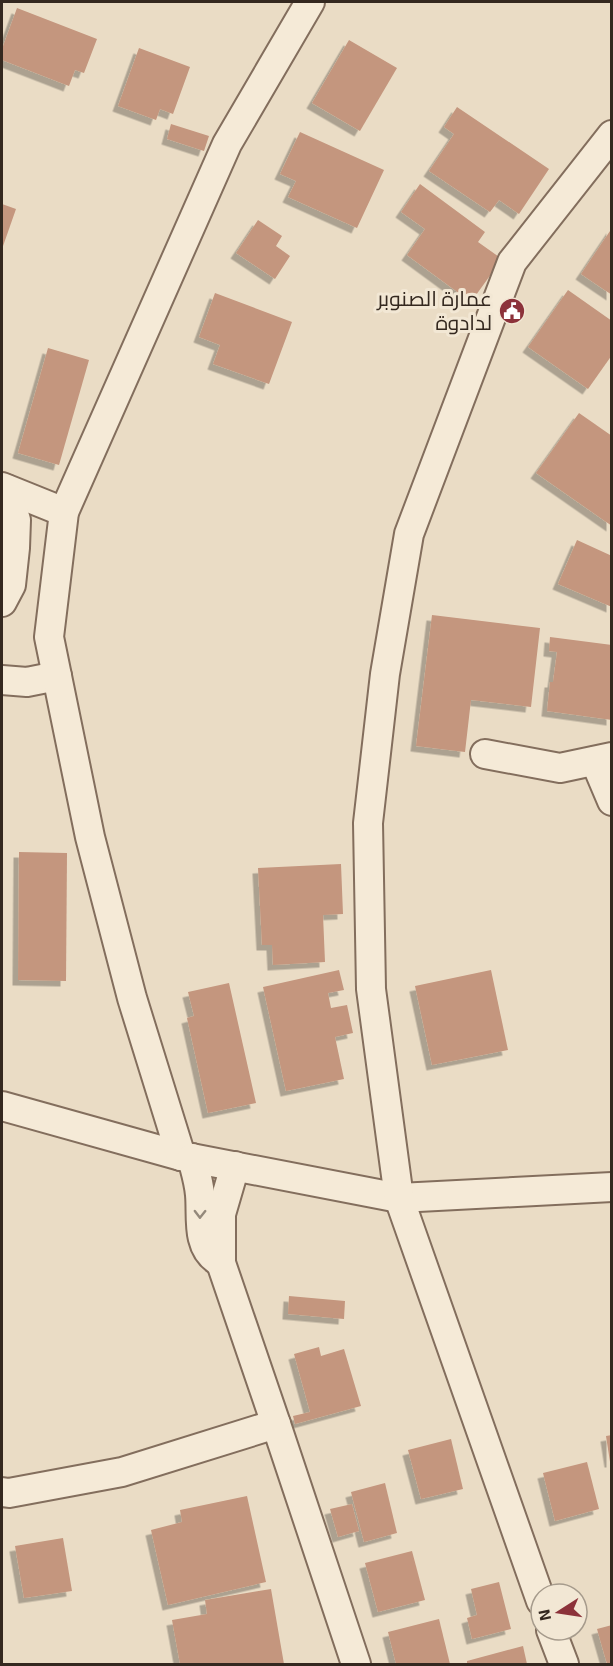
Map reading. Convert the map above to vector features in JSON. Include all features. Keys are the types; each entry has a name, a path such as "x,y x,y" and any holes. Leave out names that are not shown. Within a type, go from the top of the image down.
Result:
{"street":[{"path":"221,1263 210,1256 200,1226 200,1196 132,998 90,837 49,637 64,512 227,144 310,2"},
{"path":"534,1582 399,1198 371,989 368,823 385,674 409,534 512,262 612,135"},
{"path":"4,488 64,512"},
{"path":"2,602 11,585 16,520 4,488"},
{"path":"2,680 27,682 57,676"},
{"path":"485,754 560,768 603,759 612,801"},
{"path":"2,1106 187,1157 399,1198 612,1187"},
{"path":"235,1166 221,1214 221,1263 356,1665"},
{"path":"2,1492 9,1493 122,1472 276,1424"},
{"path":"555,1642 564,1665"}],"building":[{"path":"17,8 97,39 84,73 75,70 69,86 2,60 2,49"},
{"path":"349,40 397,68 360,131 312,103"},
{"path":"139,48 190,67 173,114 160,109 156,120 118,106"},
{"path":"457,107 549,169 519,214 499,200 490,212 429,171 454,134 444,127"},
{"path":"171,124 209,136 204,151 167,139"},
{"path":"300,132 384,170 357,228 288,197 296,181 280,174"},
{"path":"420,184 485,232 478,242 502,259 471,302 407,255 425,229 401,212"},
{"path":"2,204 16,209 2,249"},
{"path":"258,220 282,236 276,246 290,256 275,279 236,253"},
{"path":"612,228 612,295 581,274"},
{"path":"568,290 612,321 612,355 588,389 528,347"},
{"path":"215,293 292,322 269,384 213,364 220,345 199,337"},
{"path":"48,348 89,360 59,465 18,453"},
{"path":"579,413 612,436 612,526 536,473"},
{"path":"577,540 612,556 612,607 558,584"},
{"path":"432,615 540,628 531,707 471,700 465,752 416,746"},
{"path":"550,637 612,645 612,720 547,711 550,682 553,682 557,652 549,651"},
{"path":"19,852 67,853 66,981 18,980"},
{"path":"341,864 343,914 323,915 325,962 273,965 272,945 262,945 258,868"},
{"path":"339,970 344,990 328,993 331,1008 347,1005 353,1033 335,1037 344,1079 286,1091 263,987"},
{"path":"491,970 508,1050 432,1065 415,986"},
{"path":"229,983 256,1103 208,1113 187,1018 194,1016 188,992"},
{"path":"289,1296 345,1301 344,1319 288,1314"},
{"path":"319,1347 321,1356 344,1349 361,1406 295,1424 293,1416 310,1412 294,1354"},
{"path":"612,1435 612,1462 610,1462 606,1436"},
{"path":"451,1439 463,1489 421,1499 408,1450"},
{"path":"587,1462 599,1509 555,1521 543,1473"},
{"path":"385,1483 397,1533 364,1542 351,1492"},
{"path":"247,1496 266,1582 168,1605 151,1530 182,1522 180,1510"},
{"path":"352,1504 359,1531 338,1537 330,1509"},
{"path":"63,1538 72,1591 24,1598 15,1546"},
{"path":"412,1551 425,1600 378,1612 365,1563"},
{"path":"499,1582 511,1629 472,1639 467,1618 477,1615 471,1589"},
{"path":"271,1589 284,1664 180,1664 172,1620 207,1614 205,1600"},
{"path":"439,1619 450,1664 396,1664 388,1632"},
{"path":"612,1625 612,1664 607,1664 597,1629"},
{"path":"523,1646 527,1664 467,1664 467,1661"}],"place":[{"name":"عمارة الصنوبر لدادوة","path":"512,311"}]}
